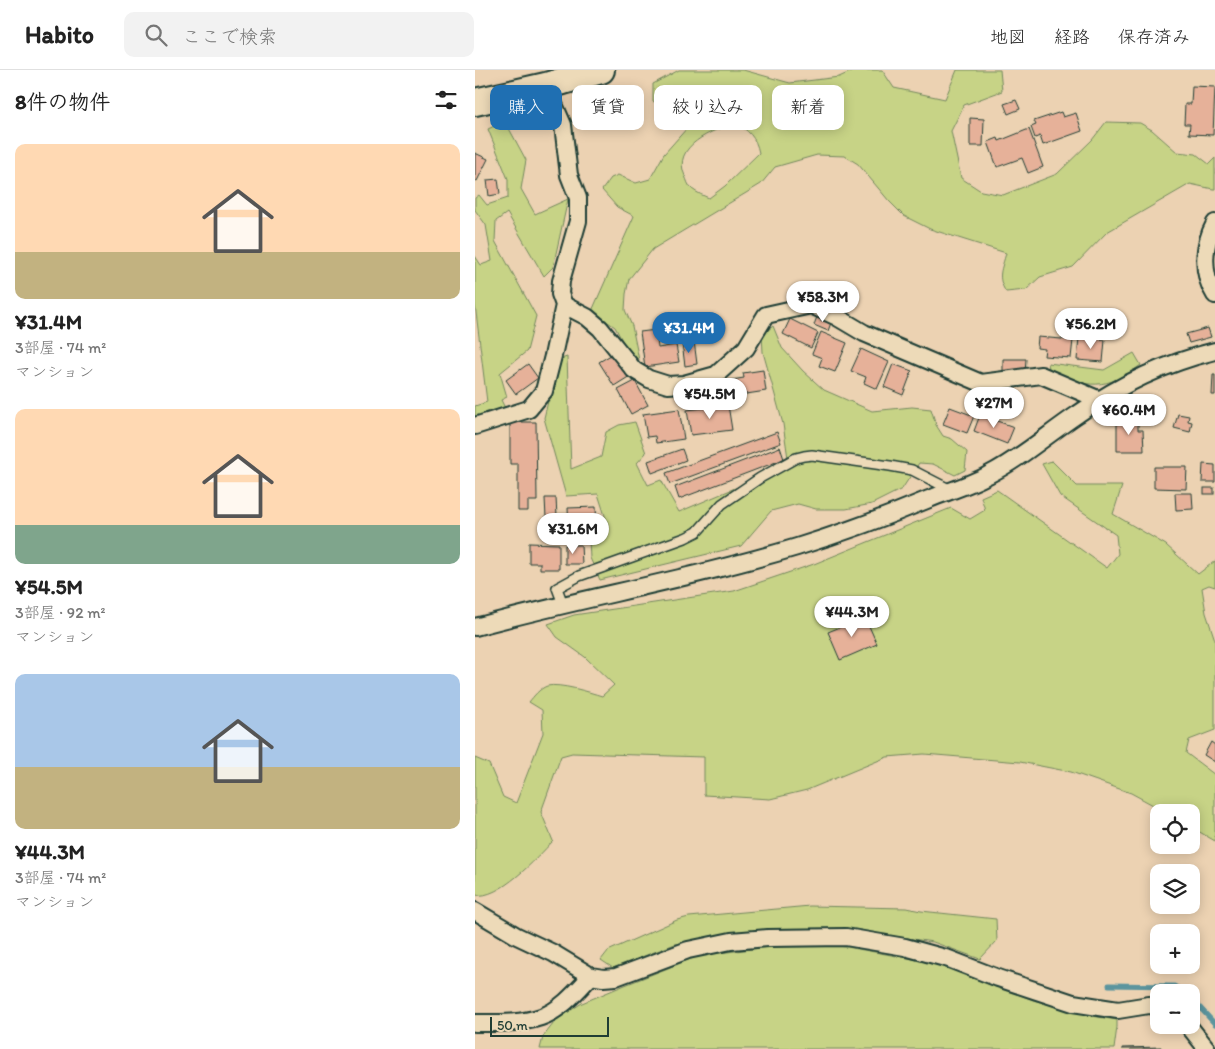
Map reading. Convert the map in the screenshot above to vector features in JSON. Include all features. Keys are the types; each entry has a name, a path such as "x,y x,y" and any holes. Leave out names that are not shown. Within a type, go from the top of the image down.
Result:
{"main road":[{"path":"475,102 553,79 601,70"}],"street":[{"path":"475,426 529,409 544,391 553,356 564,305 560,294 561,281 578,221 578,198 569,176 563,125 553,79"},
{"path":"1215,223 1207,242 1204,264 1210,286 1215,295"},
{"path":"564,305 587,317 600,328 635,370 649,379 668,385 684,384 716,375 746,348 766,315 811,305 819,307 864,333 981,383 1041,375 1100,400"},
{"path":"475,627 563,604 695,574 797,547 872,522 988,475 1024,453 1100,400 1129,383 1178,362 1215,351"},
{"path":"475,912 517,936 553,953 591,976 603,978 616,977 688,950 731,941 768,938 846,938 905,947 949,959 998,978 1073,1003 1118,1010 1150,1005"},
{"path":"475,1023 505,1023 541,1017 559,1007 591,976"},
{"path":"1194,1034 1207,1049"}],"lane":[{"path":"563,604 557,588 579,576 697,532 722,504 760,478 796,458 812,455 912,470 951,490"}],"green space":[{"path":"679,70 743,70 790,83 839,77 851,70 882,70 894,88 945,99 957,70 1000,70 1002,91 964,105 951,131 961,178 981,191 1003,195 1057,174 1092,140 1106,122 1140,123 1152,130 1177,152 1196,154 1209,164 1215,158 1215,189 1190,184 1107,232 1073,267 1040,277 1026,290 1006,292 1001,282 1001,277 1006,253 930,229 904,216 858,164 845,156 817,155 775,167 761,184 653,249 629,279 625,310 632,326 639,360 631,357 615,327 592,311 634,216 617,207 602,190 611,178 618,175 636,183 650,179 664,154 685,130 716,130 689,148 684,156 682,165 691,188 709,198 725,186 759,153 754,138 746,130 762,130 762,85 654,85 653,102 653,84"},
{"path":"488,129 510,130 526,160 521,189 535,214 568,199 553,267 544,276 507,213 496,221 495,241 536,316 527,351 500,373 507,397 501,400 505,408 475,418 475,406 487,402 475,304 475,256 481,265 492,261 486,225 475,210 475,198 479,195 487,205 508,198 508,179"},
{"path":"773,326 782,348 824,390 872,411 912,407 931,409 936,425 943,436 952,439 967,452 965,470 955,475 933,464 919,463 902,489 872,504 846,509 816,509 798,504 771,511 741,546 600,580 590,558 589,540 609,528 598,494 566,496 544,418 558,360 567,357 571,469 601,457 606,432 619,425 635,422 646,453 637,463 648,485 661,480 679,512 789,465 783,424 763,352 762,335"},
{"path":"1134,353 1141,365 1107,383 1086,384 1050,374 1048,363 1104,370"},
{"path":"1052,461 1077,486 1122,486 1113,514 1166,545 1198,574 1215,561 1215,587 1209,585 1202,588 1206,613 1215,640 1215,730 1189,740 1186,753 1215,775 1215,841 1200,832 1200,804 1151,804 1131,793 1071,772 1020,762 924,754 887,757 807,790 770,799 704,795 704,757 572,753 561,756 541,812 553,841 528,867 506,885 485,895 475,895 475,758 489,764 503,797 516,803 543,733 542,710 529,702 533,697 544,687 553,685 602,696 614,685 585,657 557,637 548,624 574,615 734,591 814,564 951,508 970,519 985,510 981,497 997,490 1107,568 1118,554 1116,535 1060,496 1042,464"},
{"path":"810,906 906,908 996,919 997,941 980,959 933,942 892,936 825,932 726,936 675,944 613,968 601,960 608,951 677,920 689,917"},
{"path":"805,943 847,947 924,961 960,972 1033,1000 1092,1016 1117,1020 1114,1049 540,1049 543,1037 557,1019 582,1003 625,985 701,955"}],"building":[{"path":"1192,86 1215,87 1213,135 1189,134 1190,124 1184,124 1185,104 1191,104"},
{"path":"1016,100 1020,109 1008,114 1004,104"},
{"path":"1061,112 1063,117 1076,113 1082,131 1043,145 1040,136 1035,138 1031,127 1036,125 1034,121"},
{"path":"970,118 984,119 983,146 970,146"},
{"path":"1029,129 1043,167 1028,173 1022,158 997,167 988,142 998,138 999,141"},
{"path":"475,153 488,159 477,181 475,180"},
{"path":"498,179 500,194 489,196 487,180"},
{"path":"818,282 827,287 822,297 812,292"},
{"path":"833,289 848,297 842,308 827,301"},
{"path":"818,314 832,320 828,331 814,325"},
{"path":"790,319 818,333 811,348 783,334"},
{"path":"1208,328 1211,337 1189,343 1186,334"},
{"path":"656,330 658,348 676,345 679,362 645,367 640,332"},
{"path":"821,332 847,343 835,372 819,366 822,358 812,354"},
{"path":"1038,337 1073,340 1071,358 1044,356 1045,349 1037,348"},
{"path":"1079,337 1105,340 1103,362 1077,360"},
{"path":"694,341 697,364 685,366 682,343"},
{"path":"861,349 889,362 877,389 864,383 866,377 851,371"},
{"path":"616,352 630,376 614,386 599,362"},
{"path":"1003,359 1026,359 1025,373 1003,373"},
{"path":"528,364 538,378 516,394 506,380"},
{"path":"893,364 912,371 903,395 884,387"},
{"path":"763,370 766,391 727,397 725,381 744,378 743,373"},
{"path":"1213,375 1215,375 1215,395 1212,395"},
{"path":"635,381 648,405 631,414 618,390"},
{"path":"728,405 732,430 691,435 687,410"},
{"path":"950,407 974,416 967,433 943,424"},
{"path":"679,409 684,439 656,443 655,436 647,437 643,414"},
{"path":"1178,414 1189,416 1188,421 1192,422 1190,432 1174,428"},
{"path":"980,415 1014,427 1007,444 974,431"},
{"path":"1117,419 1138,419 1138,430 1143,430 1144,451 1117,451"},
{"path":"510,422 536,422 537,501 528,501 528,511 518,511 518,464 510,464"},
{"path":"777,432 781,443 670,484 666,473"},
{"path":"780,447 784,459 679,499 675,487"},
{"path":"682,449 686,460 652,473 648,461"},
{"path":"1203,464 1215,465 1215,482 1202,482"},
{"path":"1154,467 1187,467 1186,489 1154,488"},
{"path":"1204,488 1214,488 1214,494 1204,494"},
{"path":"1175,493 1192,493 1193,509 1176,510"},
{"path":"545,498 556,498 557,517 546,518"},
{"path":"596,507 597,529 569,530 568,508"},
{"path":"529,543 559,544 559,569 540,569 540,563 529,563"},
{"path":"565,545 581,545 582,564 565,564"},
{"path":"865,617 877,644 840,660 828,632"},
{"path":"1211,742 1215,745 1215,762 1204,755"},
{"path":"1161,1047 1161,1049 1122,1049 1122,1048"}],"waterway":[{"path":"1109,985 1150,986"},
{"path":"1200,1008 1215,1024"}]}
